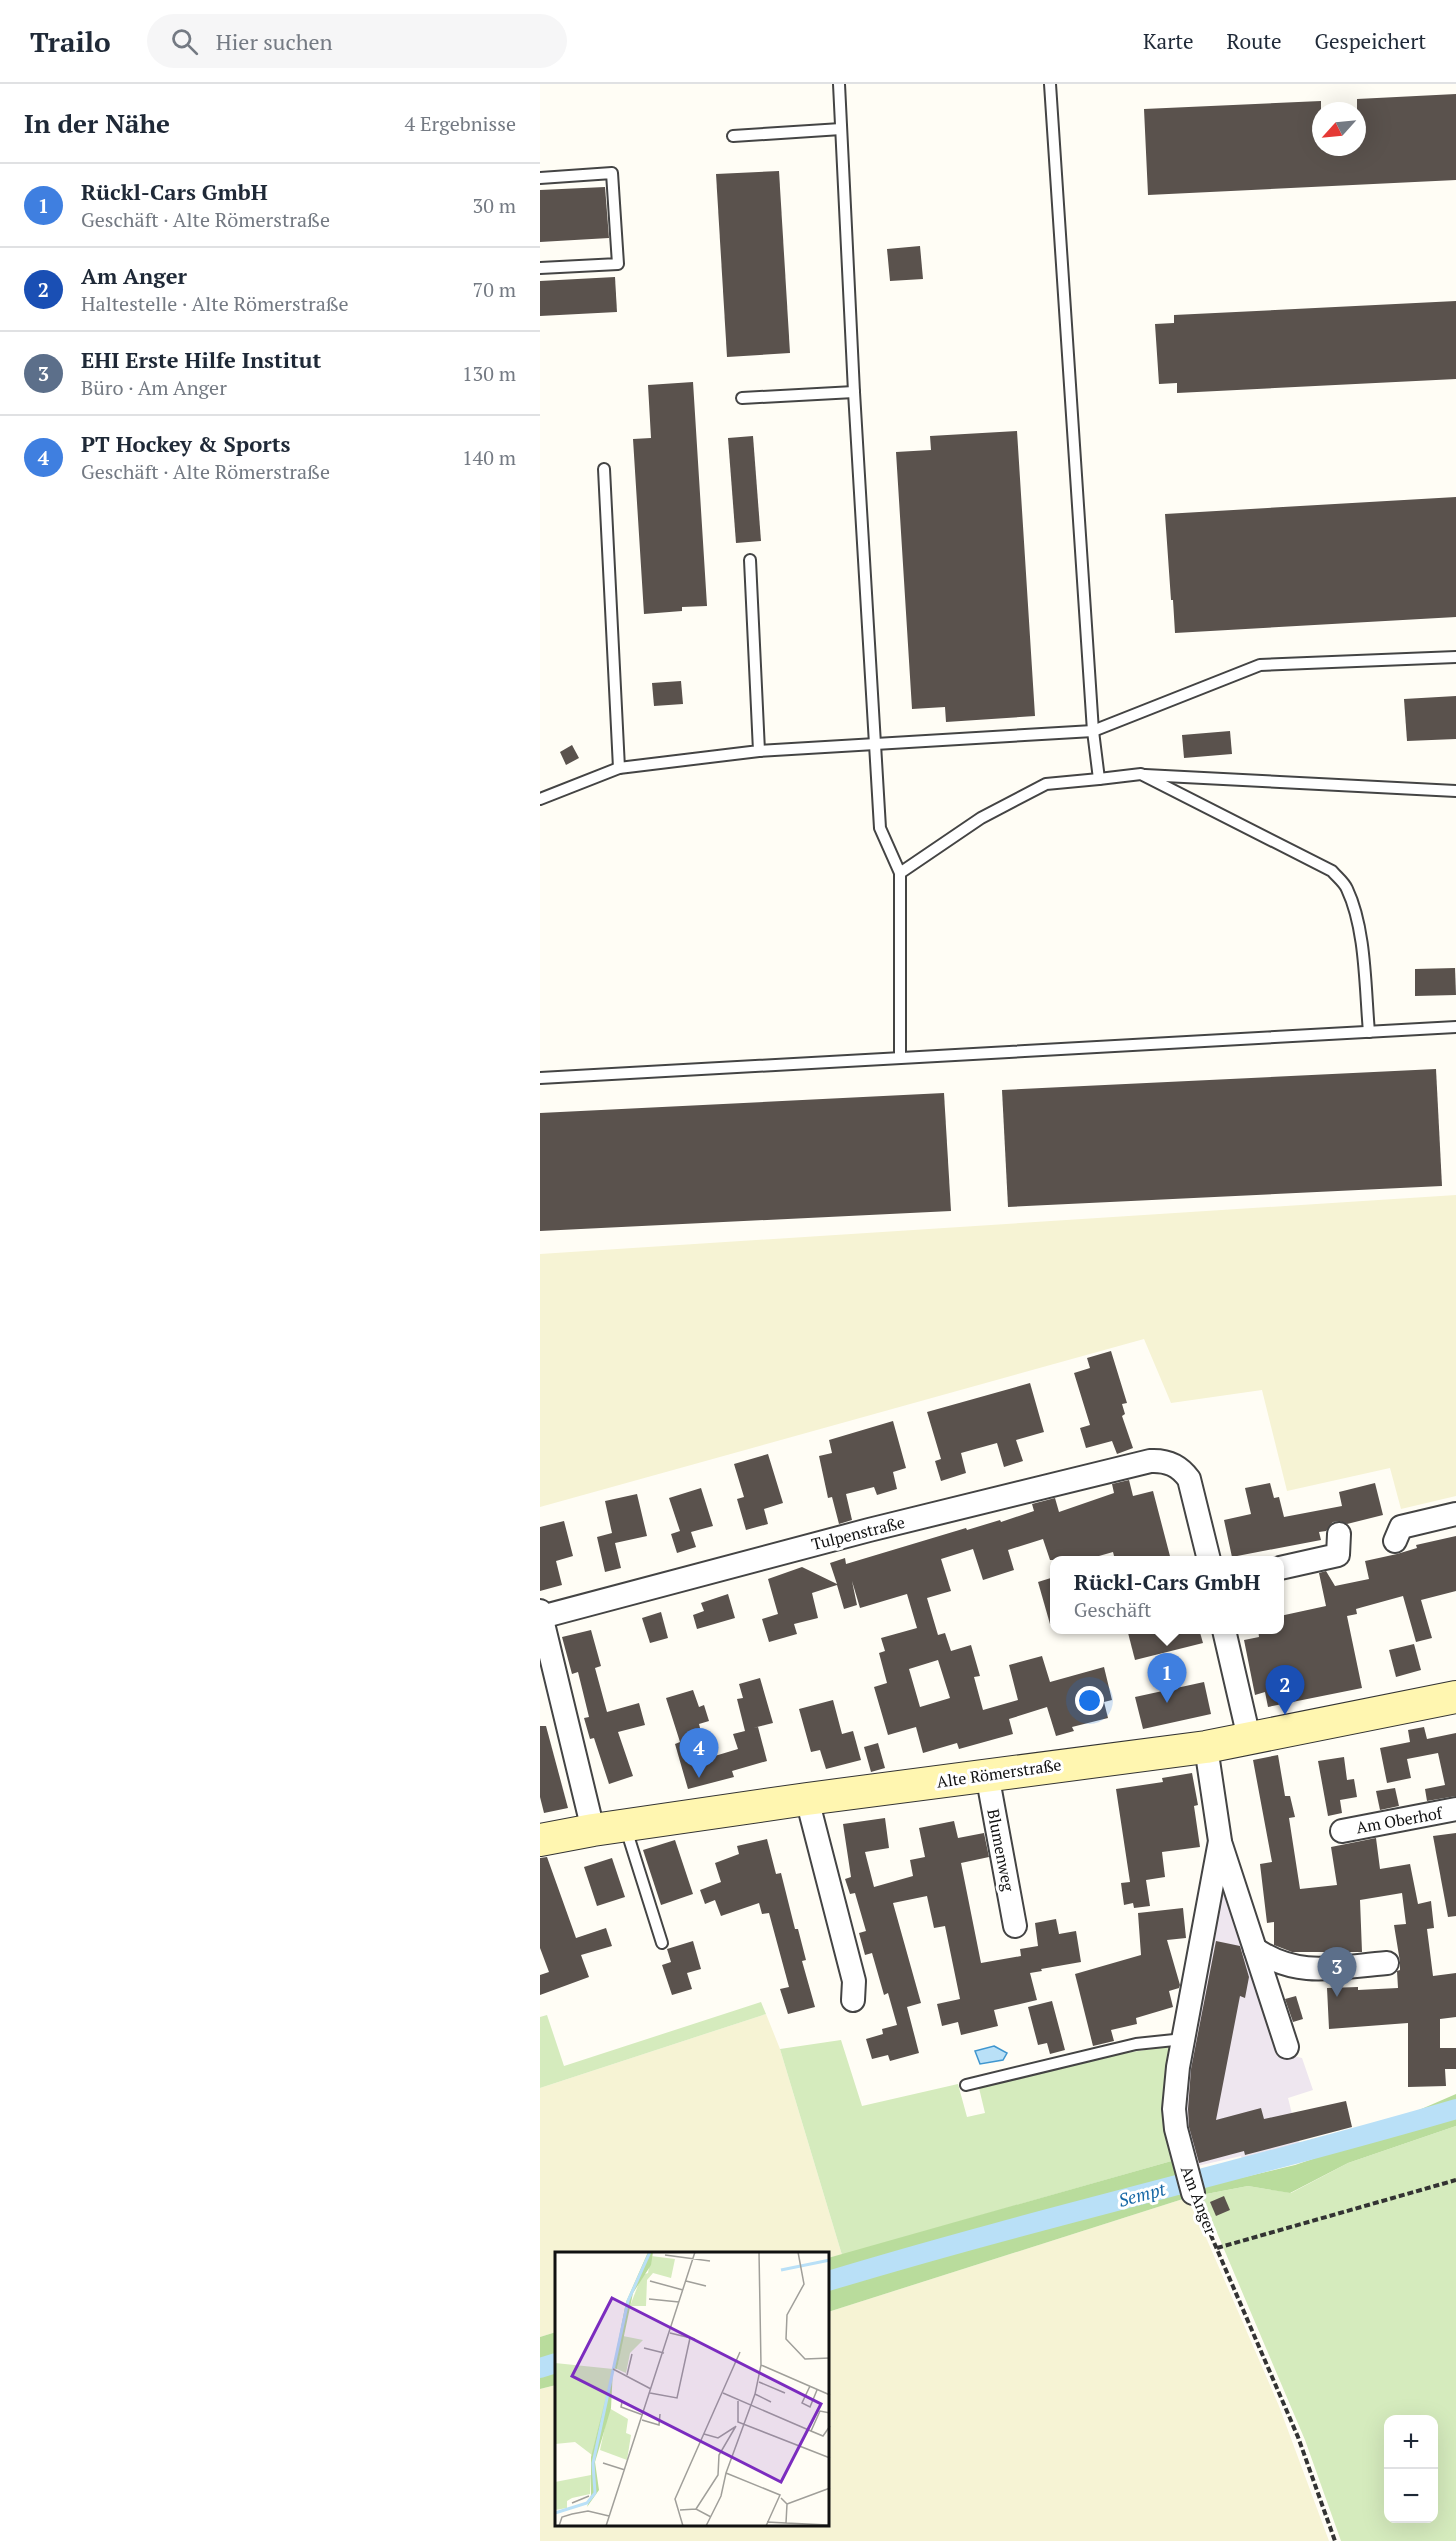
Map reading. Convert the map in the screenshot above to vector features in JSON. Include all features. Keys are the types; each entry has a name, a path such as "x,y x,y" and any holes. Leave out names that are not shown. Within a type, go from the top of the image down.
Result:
{"main road":[{"name":"Alte Römerstraße","path":"540,1840 625,1825 807,1799 1206,1747 1456,1697"}],"street":[{"name":"Tulpenstraße","path":"593,1830 541,1614 1150,1461 1168,1462 1184,1471 1192,1487 1208,1556"},
{"path":"1395,1540 1401,1527 1456,1514"},
{"path":"1284,1567 1338,1555 1339,1534"},
{"path":"1225,1634 1249,1738"},
{"name":"Am Anger","path":"1206,1747 1220,1841 1287,2047"},
{"name":"Blumenweg","path":"987,1774 1015,1926"},
{"path":"807,1799 854,1981 853,2000"},
{"name":"Am Oberhof","path":"1342,1831 1456,1809"},
{"name":"Am Anger","path":"1193,2193 1176,2129 1174,2109 1184,2039 1220,1841"},
{"path":"1255,1949 1271,1960 1304,1969 1387,1963"}],"lane":[{"path":"839,84 854,392 880,828 900,873 900,1057"},
{"path":"1050,84 1093,730 1099,779"},
{"path":"733,136 841,129"},
{"path":"540,178 612,173 618,264 540,268"},
{"path":"742,398 854,392"},
{"path":"604,469 619,768"},
{"path":"750,560 759,751"},
{"path":"540,799 619,768 759,751 1093,730 1260,665 1456,657"},
{"path":"900,873 981,818 1046,784 1141,774 1456,791"},
{"path":"1141,774 1332,871 1346,886 1354,907 1360,939 1369,1032"},
{"path":"540,1078 1456,1028"},
{"path":"625,1825 662,1943"},
{"path":"966,2085 1136,2044 1184,2039"}],"path":[{"path":"1217,2248 1456,2180"},
{"name":"Am Anger","path":"1193,2193 1298,2438 1335,2541"}],"shaded area":[{"path":"1456,1195 1456,1496 1401,1509 1390,1468 1287,1491 1262,1390 1171,1403 1144,1339 540,1507 540,1254"},
{"path":"1228,1883 1281,2053 1302,2058 1313,2090 1288,2098 1300,2145 1242,2159 1241,2156 1193,2167 1180,2106 1217,1888"},
{"path":"766,2014 780,2049 842,2255 830,2258 830,2252 555,2252 555,2332 540,2337 540,2088"},
{"path":"1186,2198 1198,2219 1279,2406 1329,2541 540,2541 540,2389 555,2385 555,2526 830,2526 830,2311"}],"green space":[{"path":"761,2002 766,2014 540,2088 540,2017 547,2015 564,2066"},
{"path":"841,2040 862,2106 958,2084 967,2117 985,2113 979,2088 1119,2054 1171,2046 1175,2160 842,2255 780,2049"},
{"path":"1456,2094 1456,2126 1348,2163 1290,2193 1248,2186 1201,2195 1194,2170 1210,2168 1240,2178 1295,2165 1377,2137 1419,2110"},
{"path":"1456,2126 1456,2541 1341,2541 1305,2440 1201,2195 1248,2186 1291,2193 1348,2163"},
{"path":"1175,2160 1186,2198 830,2311 830,2257"},
{"path":"555,2332 555,2385 540,2389 540,2337"}],"water":[{"path":"994,2046 1007,2053 1003,2060 980,2064 975,2051"}],"building":[{"path":"1456,94 1456,180 1148,195 1144,109 1321,101 1312,102 1312,156 1366,156 1366,102 1357,102 1357,99"},
{"path":"779,171 790,353 727,357 716,174"},
{"path":"605,187 609,238 540,242 540,190"},
{"path":"920,246 923,279 890,281 887,249"},
{"path":"615,277 617,312 540,316 540,281"},
{"path":"1456,301 1456,379 1177,393 1177,383 1159,384 1155,324 1174,323 1174,315"},
{"path":"693,382 707,606 682,607 682,611 644,614 633,439 651,438 648,385"},
{"path":"1017,431 1035,716 946,722 945,707 912,709 896,452 931,450 930,436"},
{"path":"753,436 761,541 736,543 728,438"},
{"path":"1456,497 1456,617 1175,633 1165,514"},
{"path":"681,681 683,704 654,706 652,683"},
{"path":"1456,696 1456,739 1407,741 1404,699"},
{"path":"1230,731 1232,754 1184,758 1182,735"},
{"path":"572,745 579,758 566,765 560,752"},
{"path":"1455,968 1456,995 1415,996 1415,969"},
{"path":"1436,1069 1442,1186 1008,1207 1002,1090"},
{"path":"944,1093 951,1211 540,1231 540,1113"},
{"path":"1111,1351 1127,1403 1122,1404 1125,1414 1122,1416 1133,1448 1117,1454 1112,1441 1086,1448 1080,1428 1090,1425 1074,1373 1090,1368 1087,1358"},
{"path":"1030,1383 1044,1432 1016,1440 1023,1461 1004,1467 997,1443 961,1453 966,1473 941,1481 935,1461 941,1459 927,1412"},
{"path":"893,1421 906,1468 893,1472 897,1489 877,1495 874,1487 846,1494 852,1520 839,1524 832,1497 828,1498 819,1456 832,1453 829,1440"},
{"path":"768,1454 783,1503 764,1509 768,1524 746,1530 737,1499 744,1497 734,1464"},
{"path":"1129,1480 1133,1496 1153,1491 1170,1556 1114,1556 1113,1552 1099,1556 1050,1556 1050,1560 1043,1539 1008,1550 1014,1570 983,1580 973,1549 941,1559 951,1591 927,1598 938,1635 945,1633 951,1651 971,1645 980,1676 974,1677 983,1710 1018,1700 1009,1665 1042,1656 1050,1682 1104,1667 1112,1700 1104,1702 1108,1718 1072,1727 1074,1731 1056,1736 1047,1707 1009,1719 1013,1734 959,1749 957,1743 923,1753 916,1727 888,1735 874,1687 887,1683 879,1653 885,1651 881,1638 917,1628 907,1594 860,1608 852,1581 857,1605 844,1609 837,1585 812,1593 818,1618 794,1624 797,1634 769,1642 762,1619 778,1614 768,1579 802,1567 837,1584 830,1563 845,1558 846,1564 966,1528 967,1530 1000,1520 1001,1522 1034,1511 1032,1504 1055,1498 1059,1512 1114,1493 1112,1484","holes":["938,1660 950,1698 920,1707 909,1669"]},
{"path":"1270,1483 1274,1498 1279,1497 1284,1517 1342,1506 1339,1492 1375,1483 1383,1515 1347,1524 1340,1521 1333,1522 1326,1531 1319,1532 1321,1540 1232,1556 1224,1520 1251,1514 1245,1488"},
{"path":"701,1488 713,1526 691,1532 696,1547 677,1553 671,1534 680,1531 669,1498"},
{"path":"637,1494 647,1536 615,1543 621,1568 605,1572 597,1537 612,1533 605,1501"},
{"path":"564,1521 573,1556 556,1561 562,1585 540,1591 540,1527"},
{"path":"1456,1536 1456,1591 1421,1600 1432,1638 1416,1642 1403,1596 1356,1609 1357,1614 1347,1616 1362,1688 1268,1707 1265,1692 1255,1695 1244,1640 1259,1637 1259,1634 1284,1634 1284,1615 1326,1606 1319,1573 1326,1571 1335,1586 1369,1579 1365,1561 1417,1548 1416,1545"},
{"path":"1050,1578 1050,1624 1038,1582"},
{"path":"728,1594 735,1618 697,1629 693,1615 704,1611 701,1603"},
{"path":"661,1612 668,1638 650,1643 642,1618"},
{"path":"591,1630 601,1666 595,1668 607,1712 639,1703 645,1725 618,1732 633,1776 609,1784 594,1738 590,1739 584,1718 589,1717 578,1672 572,1674 562,1637"},
{"path":"1128,1634 1200,1634 1203,1643 1135,1660"},
{"path":"1414,1644 1421,1670 1396,1677 1389,1650"},
{"path":"760,1678 773,1723 753,1728 758,1727 767,1761 732,1771 734,1777 688,1789 675,1744 680,1742 666,1698 693,1690 699,1707 704,1705 709,1721 699,1724 708,1758 738,1749 733,1734 745,1731 737,1699 743,1698 739,1684"},
{"path":"1204,1682 1211,1714 1143,1729 1135,1697"},
{"path":"833,1700 842,1734 853,1731 861,1760 826,1769 820,1750 811,1752 799,1709"},
{"path":"540,1726 546,1726 568,1808 544,1813 540,1797"},
{"path":"1424,1727 1427,1739 1456,1733 1456,1796 1427,1801 1425,1789 1445,1785 1438,1753 1407,1759 1411,1778 1387,1783 1380,1748 1410,1742 1408,1730"},
{"path":"878,1743 885,1768 871,1772 864,1747"},
{"path":"1278,1755 1285,1796 1290,1796 1295,1817 1289,1818 1300,1889 1337,1885 1331,1847 1376,1838 1380,1869 1410,1864 1418,1904 1431,1901 1434,1928 1427,1929 1433,1976 1456,1973 1456,2017 1440,2019 1440,2048 1456,2048 1456,2069 1445,2069 1446,2086 1408,2087 1408,2023 1329,2029 1327,1988 1358,1987 1358,1990 1398,1988 1397,1971 1400,1970 1400,1962 1394,1925 1406,1924 1402,1893 1360,1900 1362,1952 1292,1952 1274,1945 1274,1922 1267,1923 1260,1864 1272,1862 1253,1760"},
{"path":"1344,1757 1347,1780 1354,1779 1357,1797 1340,1800 1342,1813 1328,1816 1318,1761"},
{"path":"1192,1773 1198,1805 1194,1806 1200,1847 1162,1852 1165,1877 1146,1880 1150,1906 1134,1908 1133,1903 1124,1905 1121,1883 1130,1882 1116,1789 1163,1782 1162,1778"},
{"path":"1395,1788 1399,1806 1380,1810 1376,1791"},
{"path":"885,1818 889,1848 865,1852 874,1887 913,1876 910,1860 925,1857 919,1828 954,1821 958,1838 984,1833 989,1857 961,1863 981,1963 1021,1956 1020,1949 1038,1946 1035,1923 1056,1919 1059,1934 1076,1931 1081,1962 1030,1973 1037,2000 994,2010 998,2026 961,2035 958,2022 942,2026 937,2004 960,1999 945,1926 934,1928 927,1896 893,1903 921,2003 907,2007 919,2053 890,2061 888,2055 872,2059 866,2039 883,2034 882,2029 897,2025 888,1993 884,1995 872,1953 865,1955 859,1933 866,1931 855,1893 850,1894 845,1879 851,1877 843,1824"},
{"path":"1456,1833 1456,1916 1448,1917 1433,1836"},
{"path":"767,1839 776,1874 781,1873 795,1929 798,1929 806,1960 802,1961 815,2007 788,2014 780,1989 789,1987 769,1913 762,1914 759,1903 721,1916 715,1900 705,1904 700,1890 721,1882 715,1863 739,1854 737,1846"},
{"path":"675,1840 693,1894 661,1905 643,1850"},
{"path":"547,1857 576,1938 606,1928 612,1946 581,1955 589,1977 540,1995 540,1975 549,1972 540,1948 540,1858"},
{"path":"612,1858 625,1897 597,1906 584,1867"},
{"path":"1183,1908 1186,1938 1167,1940 1180,1985 1179,1988 1169,1991 1173,2007 1136,2018 1137,2024 1111,2030 1114,2041 1093,2046 1075,1974 1141,1955 1138,1913"},
{"path":"693,1941 701,1969 687,1973 692,1989 672,1995 662,1965 671,1962 667,1949"},
{"path":"1216,1941 1240,1946 1249,1977 1245,1998 1240,1996 1216,2120 1261,2108 1264,2119 1346,2101 1352,2127 1245,2155 1244,2151 1199,2163 1189,2127 1191,2069"},
{"path":"1296,1996 1303,2019 1293,2022 1285,1999"},
{"path":"1052,2001 1065,2050 1050,2054 1047,2043 1038,2045 1028,2007"},
{"path":"1224,2196 1230,2210 1216,2216 1210,2202"}],"waterway":[{"name":"Sempt","path":"830,2280 985,2236 1456,2109"},
{"name":"Sempt","path":"540,2368 555,2363"}],"place":[{"name":"Rückl-Cars GmbH","path":"1167,1703"},
{"name":"Am Anger","path":"1285,1715"},
{"name":"PT Hockey & Sports","path":"699,1778"},
{"name":"EHI Erste Hilfe Institut","path":"1337,1997"}]}
